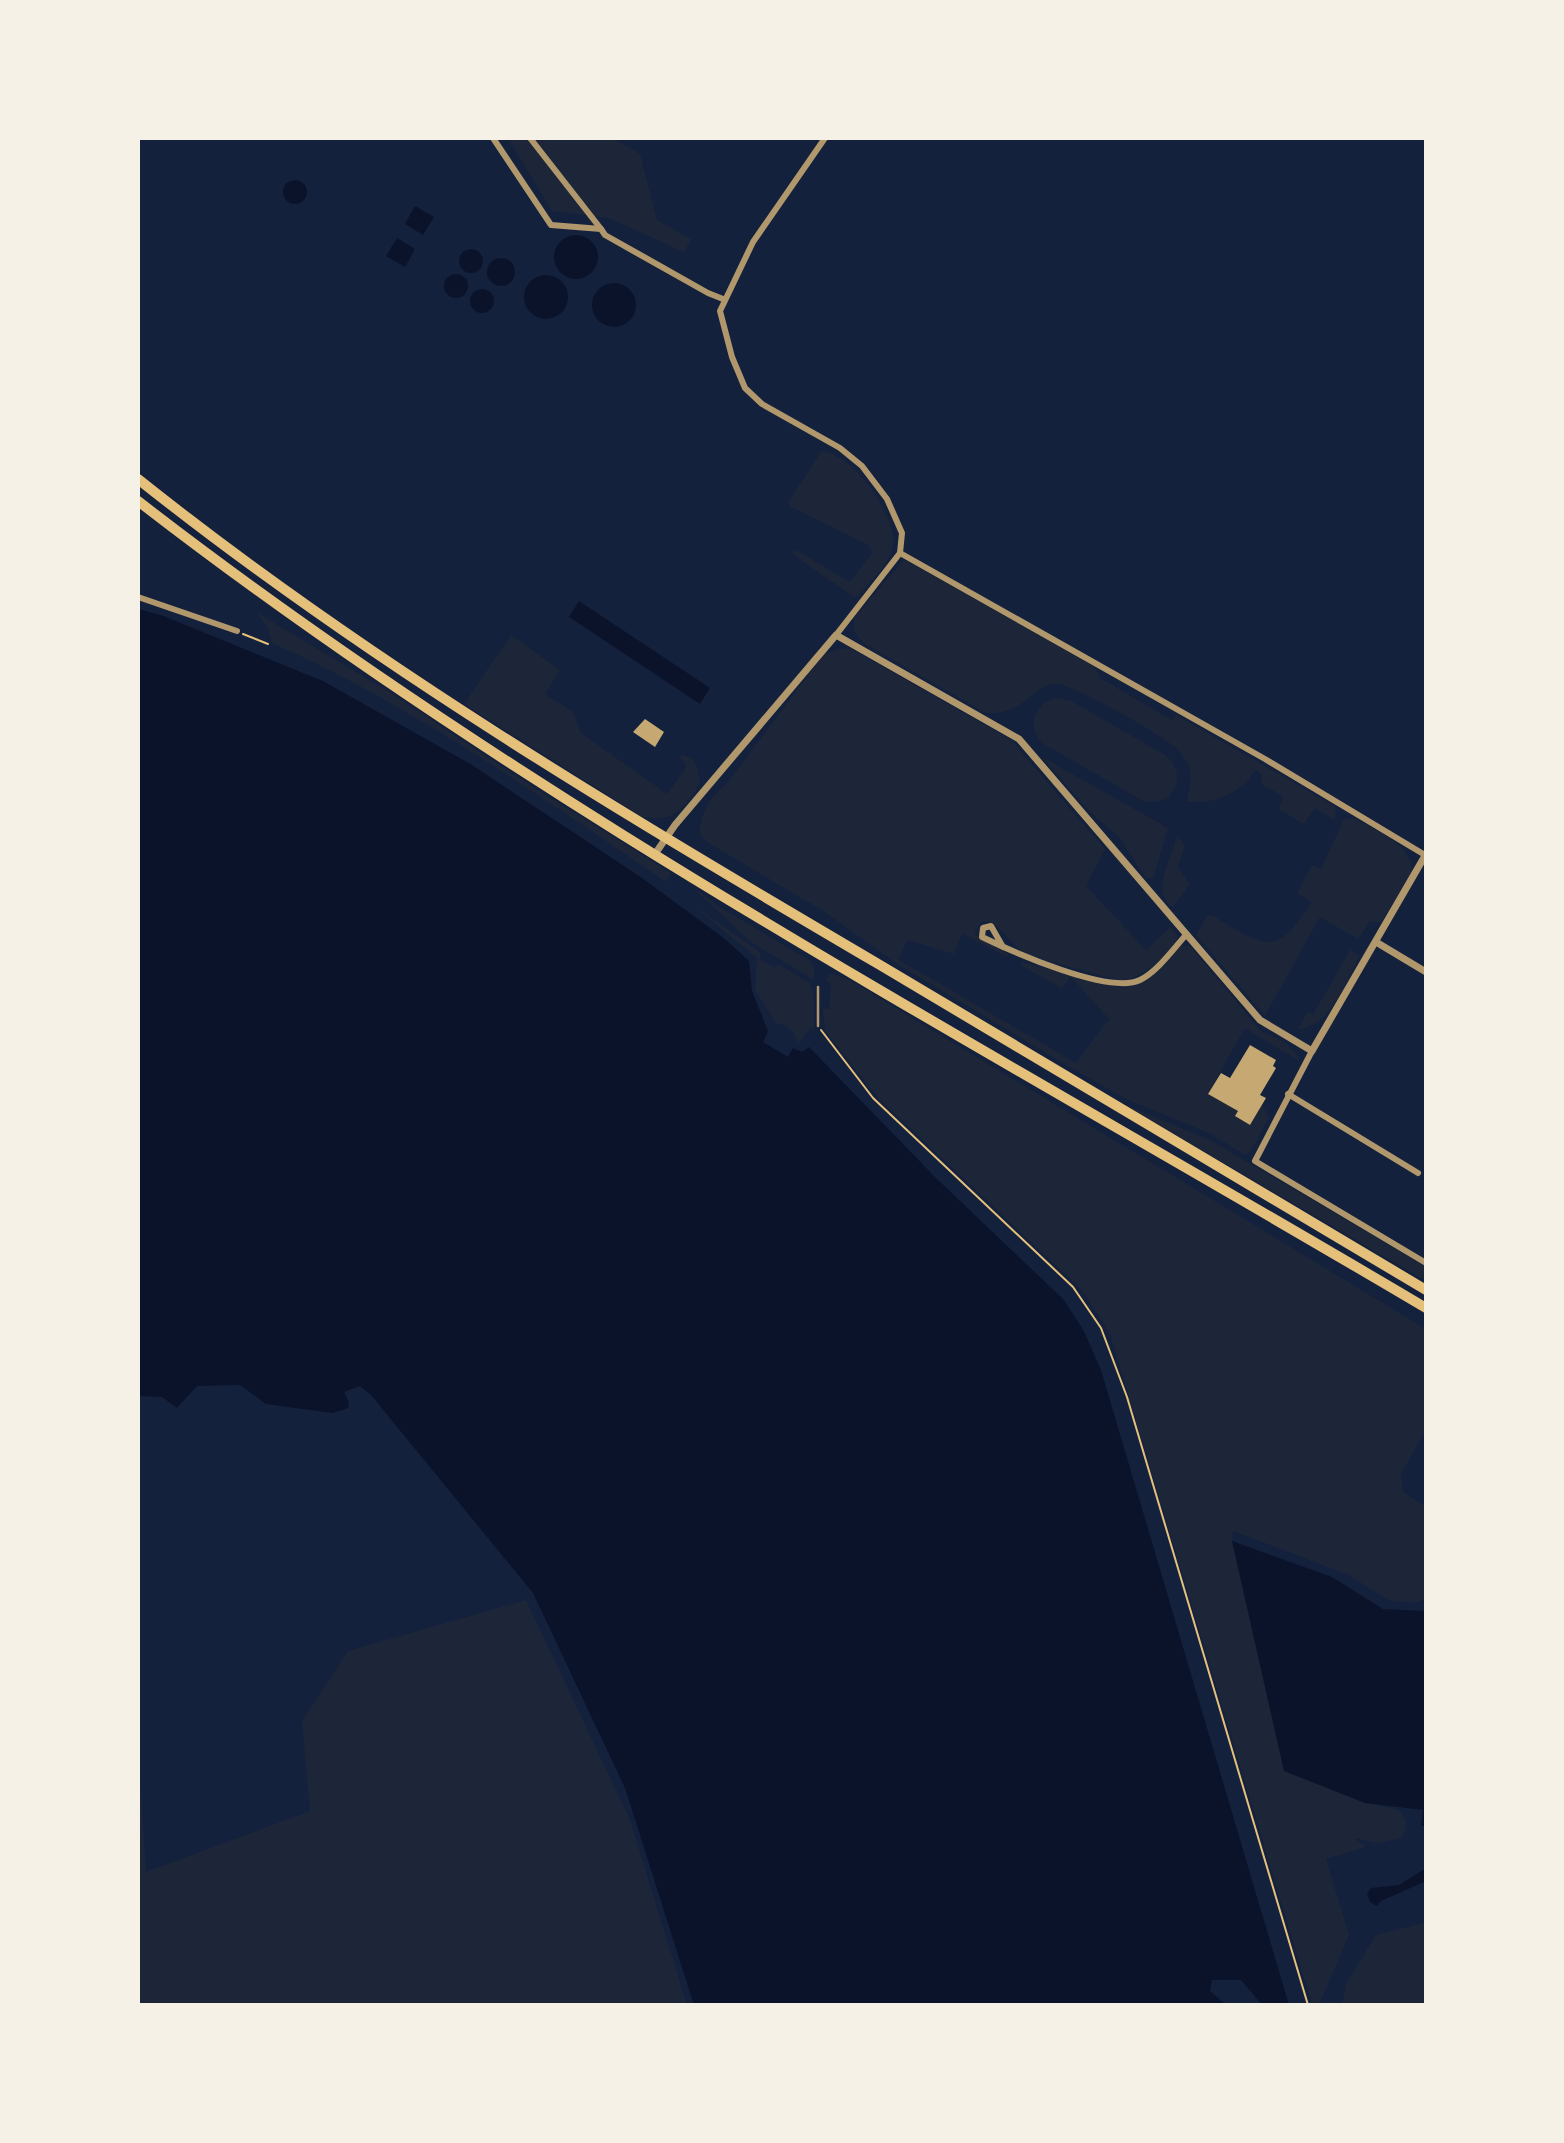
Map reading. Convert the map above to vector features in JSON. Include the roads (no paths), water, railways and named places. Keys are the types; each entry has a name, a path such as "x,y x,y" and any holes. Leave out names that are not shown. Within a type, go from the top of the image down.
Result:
{"highway":[{"path":"138,479 314,610 452,706 665,839 1426,1290"},
{"path":"138,501 272,601 440,718 655,854 1426,1308"}],"street":[{"path":"493,138 551,226 601,229"},
{"path":"530,138 605,235 723,299"},
{"path":"655,854 836,635 900,553 902,533 896,519 880,488 862,466 839,448 762,404 745,388 732,357 720,311 723,299 766,221 825,138"},
{"path":"900,553 1265,759 1425,855 1288,1094 1255,1161 1426,1263"},
{"path":"138,597 237,631"},
{"path":"836,635 1019,739 1260,1020 1312,1051"},
{"path":"1003,947 1035,961 1124,985 1147,975 1186,935"},
{"path":"1376,942 1426,972"},
{"path":"1288,1094 1418,1173"}],"lane":[{"path":"818,987 818,1026"}]}
